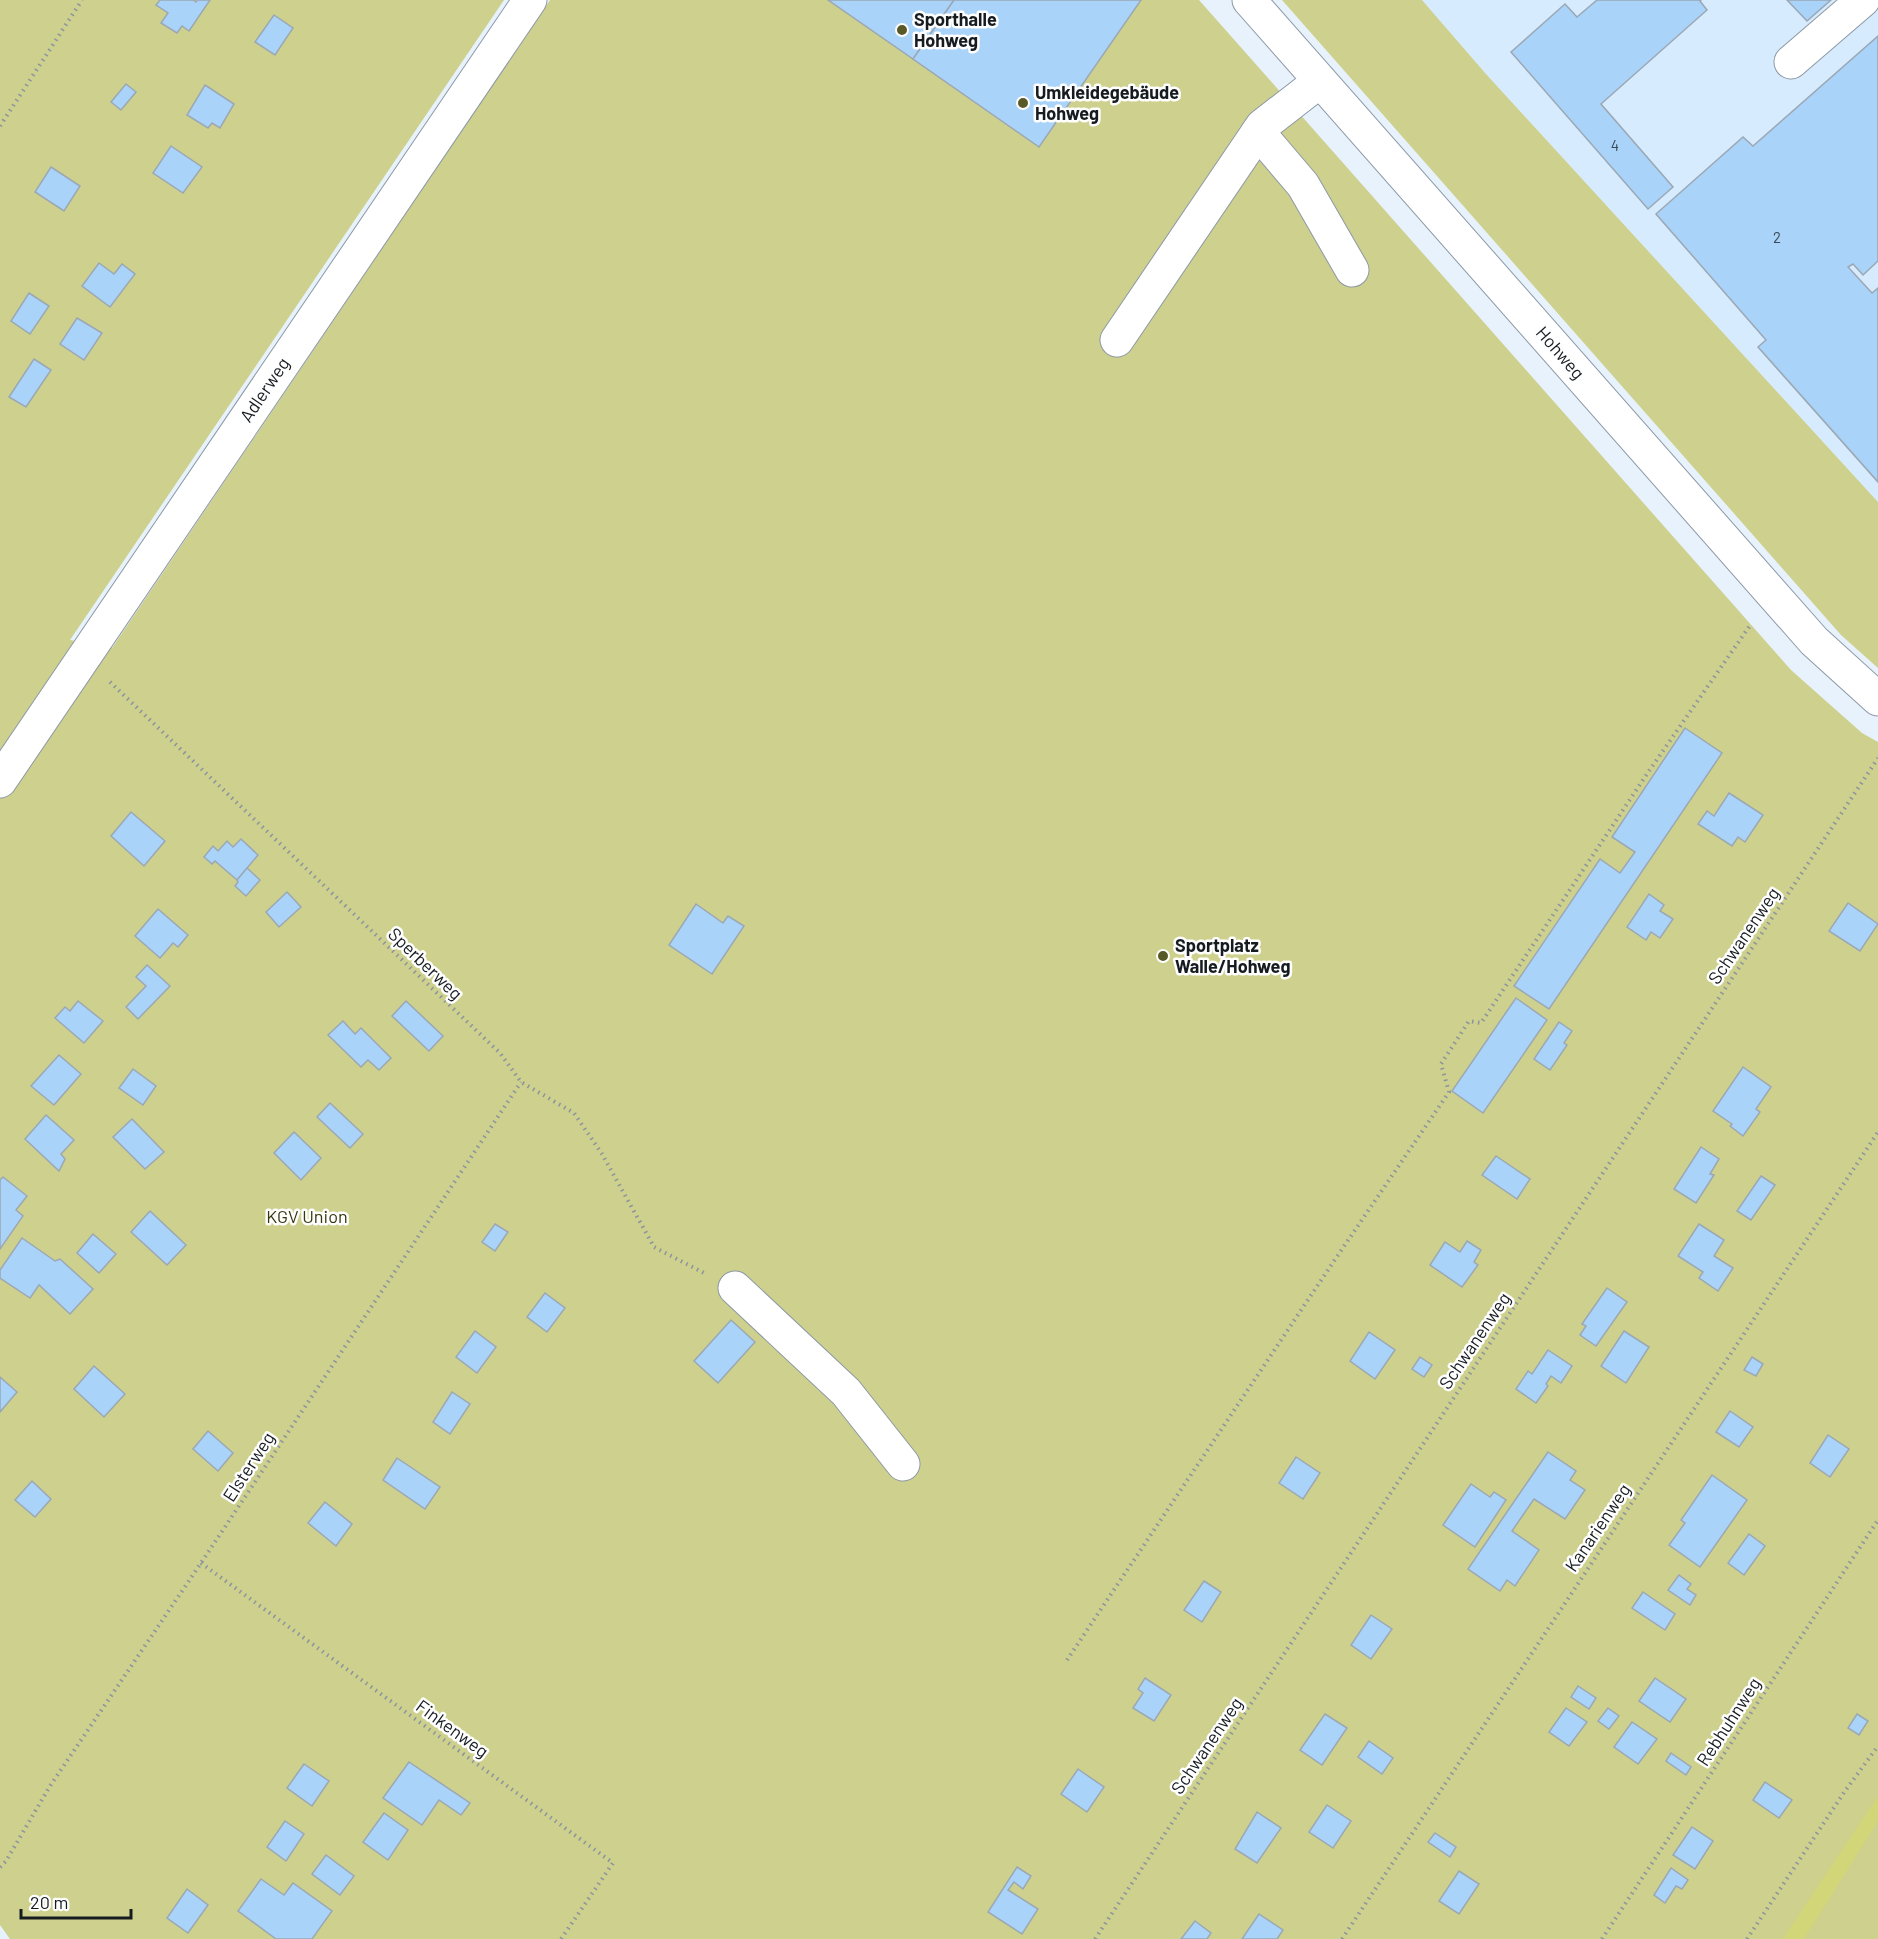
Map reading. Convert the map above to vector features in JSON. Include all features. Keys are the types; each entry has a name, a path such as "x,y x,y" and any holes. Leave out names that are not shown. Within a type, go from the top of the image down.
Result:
{"street":[{"name":"Adlerweg","path":"0,781 530,0"},
{"name":"Hohweg","path":"1249,0 1814,641 1878,699"},
{"path":"1791,62 1863,0"},
{"path":"1117,340 1262,126 1320,81"},
{"path":"1258,132 1303,185 1352,270"},
{"path":"735,1288 846,1392 903,1464"}],"path":[{"path":"0,126 82,0"},
{"path":"1067,1660 1449,1092 1441,1064 1469,1021 1481,1023 1649,771 1772,593"},
{"name":"Sperberweg","path":"84,657 500,1053 521,1082 574,1113 602,1154 654,1247 735,1288"},
{"name":"Schwanenweg","path":"1095,1939 1878,758"},
{"name":"Elsterweg","path":"0,1867 6,1861 50,1786 521,1082"},
{"name":"Kanarienweg","path":"1342,1939 1878,1132"},
{"name":"Rebhuhnweg","path":"1602,1939 1878,1520"},
{"name":"Finkenweg","path":"201,1563 613,1863 561,1939"},
{"path":"1747,1939 1845,1791 1878,1746"}],"shaded area":[{"path":"1422,0 1878,0 1878,502 1486,74"},
{"path":"1878,1796 1878,1821 1804,1939 1783,1939"}],"green space":[{"name":"KGV Union","path":"0,0 504,0 70,640 112,648 550,0 1199,0 1791,670 1862,733 1878,742 1878,1939 10,1939 0,1925"},
{"path":"1282,0 1422,0 1486,74 1878,502 1878,668 1841,635"}],"building":[{"path":"160,0 193,0 196,2 197,0 210,0 189,31 182,26 177,33 161,23 168,13 156,5"},
{"name":"Sporthalle Hohweg","path":"828,0 954,0 913,59"},
{"name":"Umkleidegebäude Hohweg","path":"954,0 1141,0 1039,147 913,59"},
{"path":"1597,0 1701,0 1707,10 1601,104 1673,187 1648,209 1511,52 1565,4 1577,17"},
{"path":"1787,0 1831,0 1807,21"},
{"path":"274,15 293,28 275,55 255,42"},
{"path":"1878,36 1878,261 1863,275 1853,264 1848,267 1872,293 1878,288 1878,482 1758,347 1766,340 1656,214 1743,137 1753,146"},
{"path":"126,84 136,92 121,110 111,102"},
{"path":"205,85 234,104 220,128 212,123 208,128 187,115"},
{"path":"171,146 202,167 183,193 153,173"},
{"path":"51,167 80,186 64,211 35,192"},
{"path":"99,263 114,274 122,264 135,274 110,307 82,286"},
{"path":"29,293 49,306 30,334 11,321"},
{"path":"77,318 102,333 84,360 60,344"},
{"path":"34,359 51,370 26,407 9,397"},
{"path":"1685,728 1722,753 1549,1009 1514,986 1600,859 1620,873 1635,852 1612,837"},
{"path":"1729,793 1763,815 1745,842 1738,837 1732,846 1698,824 1707,811 1714,816"},
{"path":"131,812 165,841 144,866 111,836"},
{"path":"241,839 258,855 237,880 215,861 212,864 204,857 213,846 218,851 227,841 233,847"},
{"path":"247,868 260,880 246,896 235,886"},
{"path":"287,892 301,907 279,927 266,912"},
{"path":"1649,894 1664,905 1660,911 1673,919 1660,938 1651,932 1646,940 1627,927"},
{"path":"1848,903 1878,924 1860,951 1829,931"},
{"path":"696,904 723,923 728,916 744,926 712,974 669,945"},
{"path":"158,909 188,935 178,947 173,943 160,958 135,936"},
{"path":"147,965 170,986 138,1019 126,1007 146,986 136,977"},
{"path":"1516,998 1547,1020 1483,1113 1452,1091"},
{"path":"78,1001 103,1021 84,1043 55,1018 65,1007 70,1011"},
{"path":"406,1001 443,1036 429,1051 392,1016"},
{"path":"343,1021 355,1034 361,1028 391,1058 379,1070 368,1060 361,1067 328,1035"},
{"path":"1559,1022 1572,1031 1564,1043 1567,1045 1550,1070 1534,1059"},
{"path":"59,1055 81,1074 54,1105 31,1086"},
{"path":"1743,1067 1771,1087 1756,1109 1760,1112 1743,1136 1730,1126 1732,1124 1713,1111"},
{"path":"133,1069 156,1086 143,1105 119,1088"},
{"path":"330,1103 363,1134 350,1148 317,1117"},
{"path":"46,1115 74,1140 61,1154 65,1159 59,1171 25,1139"},
{"path":"132,1119 164,1152 145,1169 113,1137"},
{"path":"294,1132 321,1158 301,1180 274,1153"},
{"path":"1701,1147 1719,1159 1710,1174 1714,1175 1696,1203 1674,1189"},
{"path":"1496,1156 1530,1179 1517,1199 1482,1175"},
{"path":"1761,1176 1775,1185 1751,1220 1737,1211"},
{"path":"3,1177 27,1196 16,1210 23,1216 0,1249 0,1180"},
{"path":"150,1211 186,1245 167,1265 131,1232"},
{"path":"495,1224 508,1232 495,1251 482,1242"},
{"path":"1699,1224 1724,1240 1714,1256 1733,1268 1718,1291 1699,1278 1703,1272 1678,1256"},
{"path":"93,1234 116,1254 99,1273 77,1253"},
{"path":"22,1238 55,1261 60,1259 93,1289 70,1314 39,1285 30,1298 0,1278 0,1270"},
{"path":"1467,1241 1481,1250 1474,1262 1478,1265 1462,1287 1430,1265 1445,1242 1460,1252"},
{"path":"1607,1288 1627,1302 1596,1346 1580,1335 1586,1326 1582,1324"},
{"path":"545,1293 565,1308 547,1332 527,1317"},
{"path":"731,1320 755,1342 718,1383 694,1361"},
{"path":"475,1331 496,1347 477,1373 456,1357"},
{"path":"1624,1331 1649,1347 1626,1383 1601,1366"},
{"path":"1369,1332 1395,1350 1375,1379 1350,1361"},
{"path":"1548,1350 1572,1366 1561,1383 1551,1376 1546,1384 1548,1386 1536,1403 1516,1389 1528,1371 1532,1374"},
{"path":"1420,1357 1432,1365 1424,1377 1412,1369"},
{"path":"1752,1357 1763,1364 1756,1376 1744,1370"},
{"path":"94,1366 125,1394 104,1417 74,1389"},
{"path":"0,1377 17,1392 0,1412"},
{"path":"452,1392 470,1404 450,1434 433,1422"},
{"path":"1730,1411 1753,1427 1739,1447 1716,1432"},
{"path":"208,1431 233,1453 218,1471 193,1449"},
{"path":"1828,1435 1849,1449 1830,1477 1810,1463"},
{"path":"1548,1452 1576,1471 1570,1480 1585,1490 1565,1519 1534,1499 1512,1531 1539,1550 1515,1586 1507,1580 1500,1591 1468,1569"},
{"path":"1296,1457 1320,1473 1303,1499 1279,1483"},
{"path":"397,1458 440,1487 425,1509 383,1480"},
{"path":"1712,1475 1747,1500 1700,1567 1669,1545 1685,1523 1681,1520"},
{"path":"32,1481 51,1499 35,1517 15,1500"},
{"path":"1471,1484 1490,1497 1494,1492 1506,1500 1475,1547 1443,1525"},
{"path":"325,1502 352,1524 336,1546 308,1523"},
{"path":"1749,1534 1765,1546 1744,1575 1728,1563"},
{"path":"1679,1575 1691,1584 1687,1589 1696,1595 1690,1605 1668,1590"},
{"path":"1204,1581 1221,1592 1202,1622 1184,1610"},
{"path":"1643,1592 1675,1614 1665,1630 1632,1608"},
{"path":"1371,1615 1392,1629 1371,1659 1351,1645"},
{"path":"1145,1678 1171,1695 1154,1721 1133,1708 1143,1693 1138,1689"},
{"path":"1655,1678 1686,1699 1670,1722 1639,1701"},
{"path":"1578,1686 1596,1698 1589,1709 1571,1697"},
{"path":"1566,1708 1587,1722 1569,1746 1549,1732"},
{"path":"1608,1708 1619,1716 1609,1729 1598,1721"},
{"path":"1325,1714 1347,1728 1322,1765 1300,1750"},
{"path":"1857,1714 1868,1721 1859,1735 1848,1728"},
{"path":"1632,1722 1657,1739 1638,1764 1614,1747"},
{"path":"1369,1741 1393,1758 1382,1774 1358,1757"},
{"path":"1671,1753 1691,1767 1686,1775 1666,1761"},
{"path":"409,1762 470,1803 461,1815 439,1800 422,1825 383,1798"},
{"path":"304,1764 329,1781 312,1806 287,1788"},
{"path":"1078,1769 1104,1787 1087,1812 1061,1794"},
{"path":"1765,1782 1792,1800 1779,1818 1753,1800"},
{"path":"1327,1805 1351,1821 1333,1848 1309,1832"},
{"path":"1257,1812 1281,1828 1257,1863 1235,1849"},
{"path":"384,1813 408,1830 388,1860 363,1842"},
{"path":"285,1821 304,1834 286,1861 267,1847"},
{"path":"1692,1827 1713,1841 1695,1869 1673,1855"},
{"path":"1435,1833 1456,1847 1450,1857 1428,1842"},
{"path":"326,1855 354,1876 340,1895 312,1874"},
{"path":"1017,1867 1031,1876 1023,1889 1014,1882 1008,1890 1038,1909 1022,1934 988,1912"},
{"path":"1671,1868 1688,1880 1682,1889 1676,1886 1665,1903 1654,1895"},
{"path":"1459,1871 1479,1884 1459,1914 1439,1901"},
{"path":"261,1879 284,1895 293,1883 332,1911 312,1939 276,1939 238,1911"},
{"path":"187,1889 208,1905 188,1933 167,1918"},
{"path":"1259,1914 1283,1930 1277,1939 1242,1939"},
{"path":"1195,1921 1211,1933 1207,1939 1181,1939"}],"place":[{"name":"Sporthalle Hohweg","path":"902,30"},
{"name":"Umkleidegebäude Hohweg","path":"1023,103"},
{"name":"Sportplatz Walle/Hohweg","path":"1163,956"}]}
